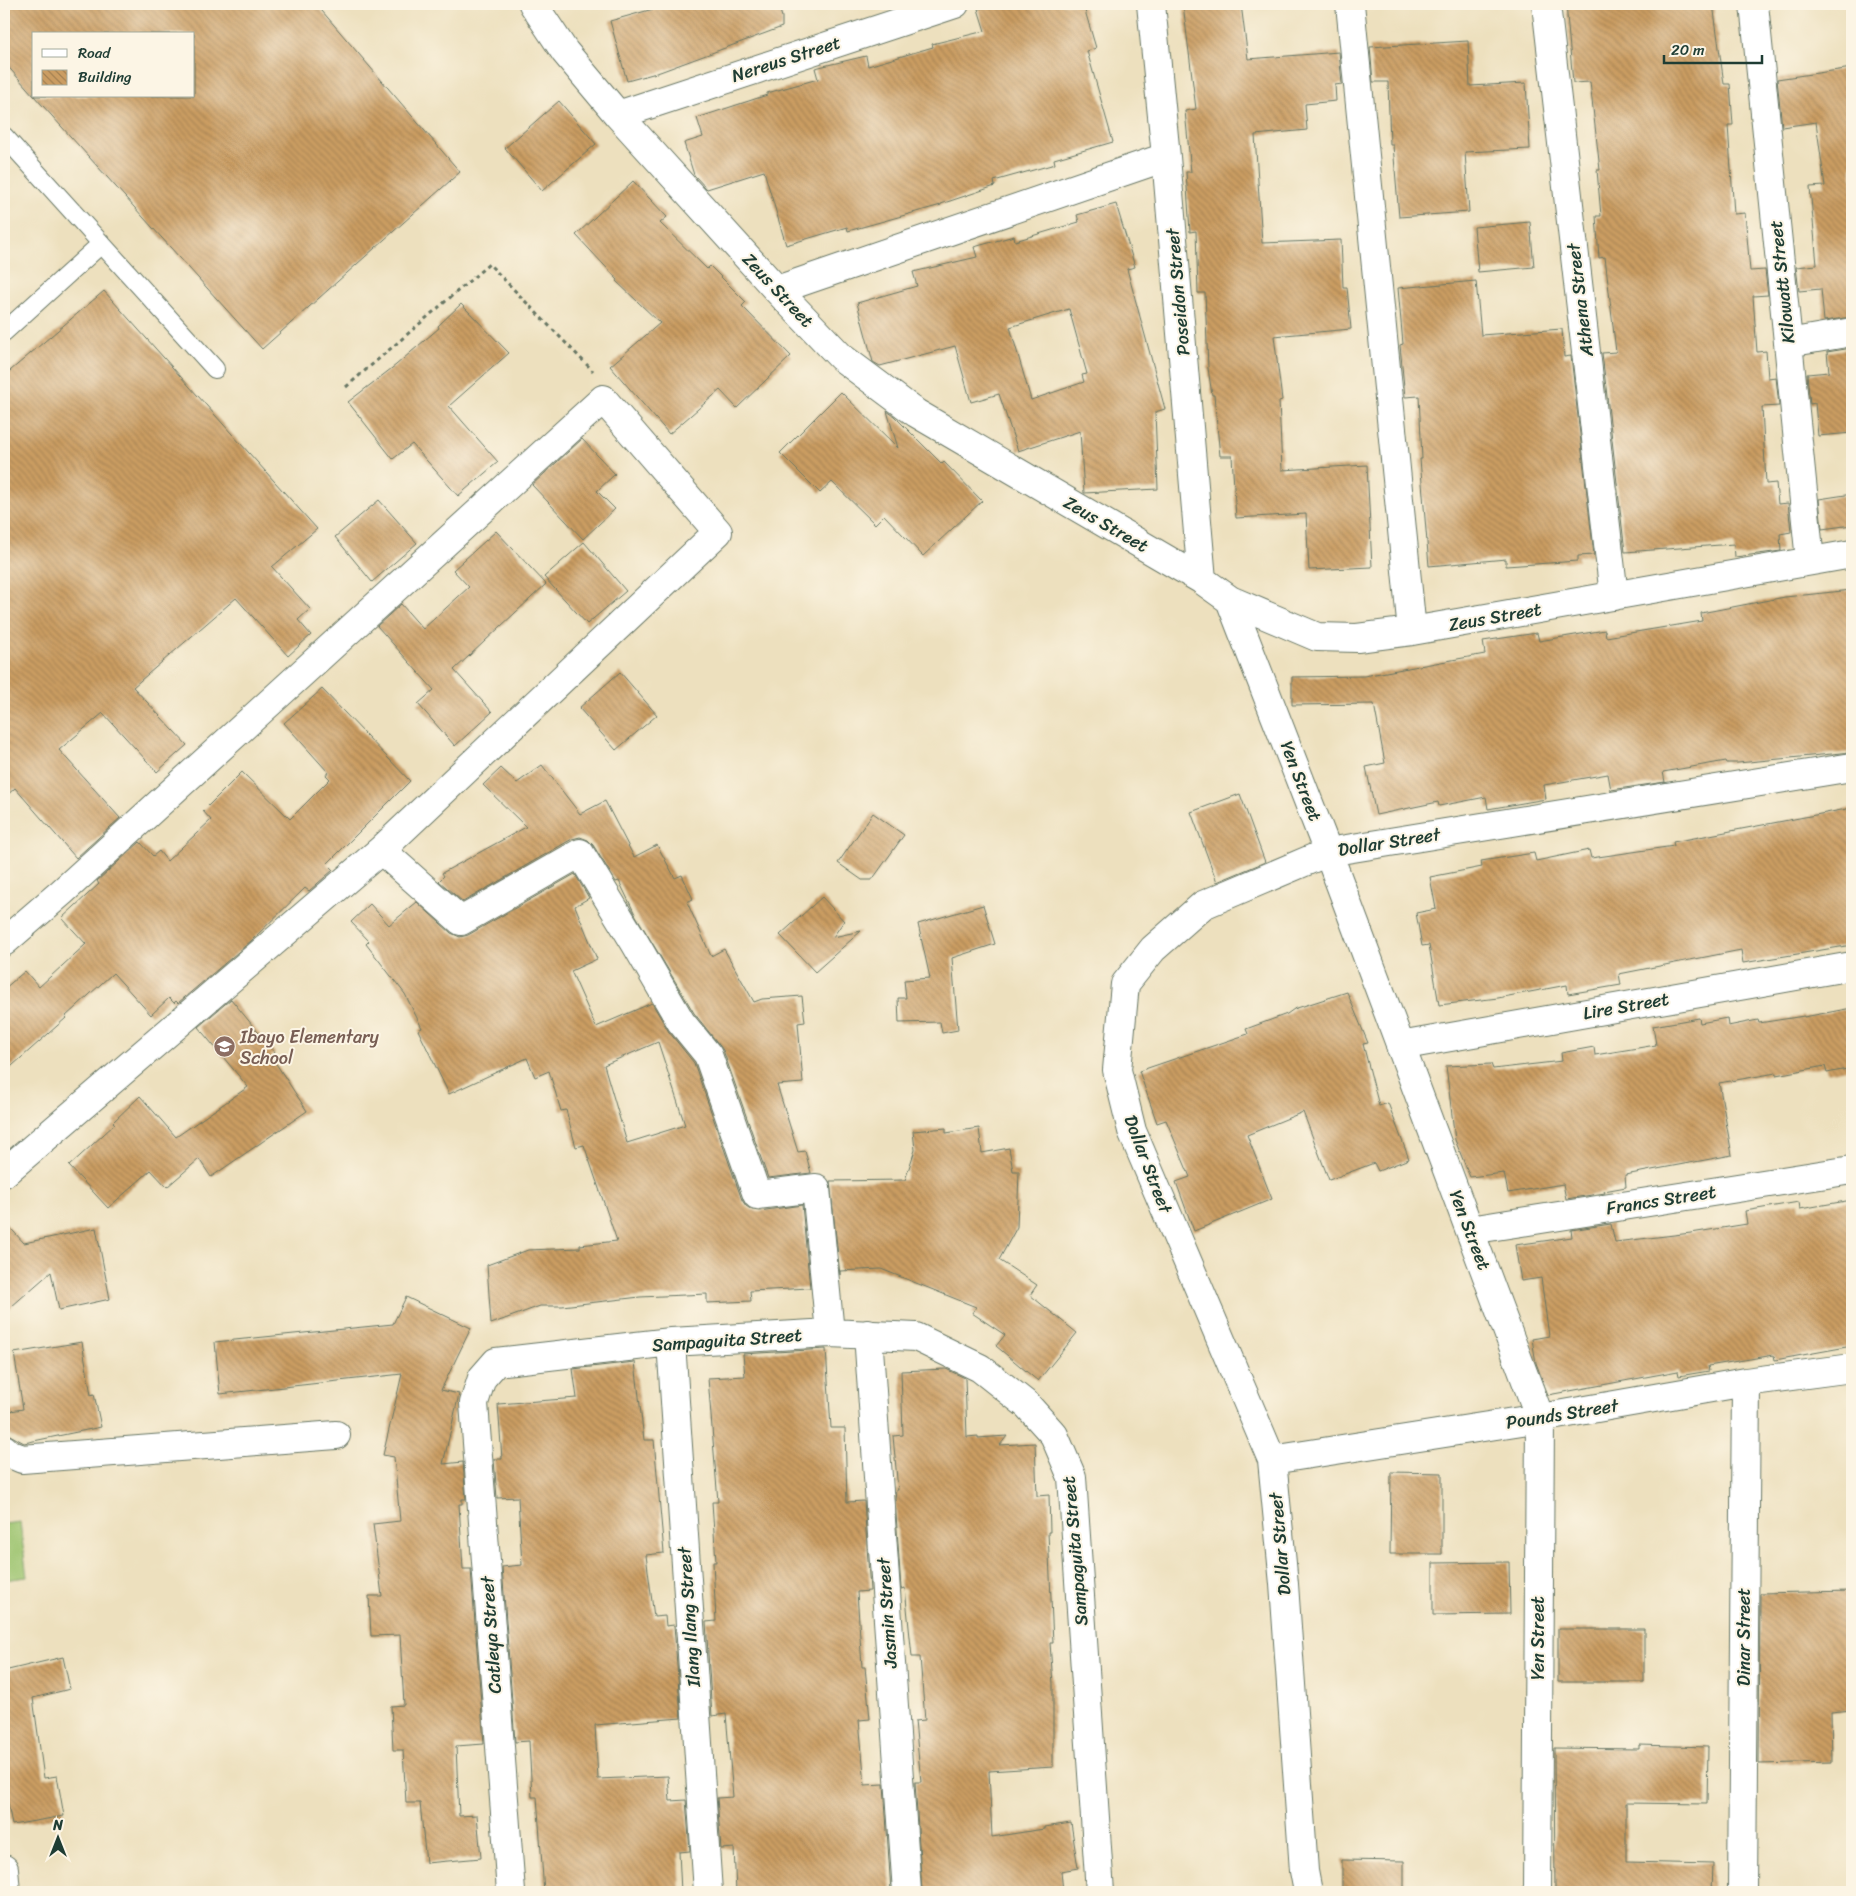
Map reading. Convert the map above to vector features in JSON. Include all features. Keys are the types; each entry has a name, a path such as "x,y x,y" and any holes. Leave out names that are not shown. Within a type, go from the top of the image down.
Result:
{"street":[{"name":"Zeus Street","path":"533,4 565,52 618,115 777,290 841,357 916,413 1202,580 1230,600 1317,637 1357,638 1412,631 1852,554"},
{"name":"Nereus Street","path":"618,115 955,4"},
{"name":"Poseidon Street","path":"1151,4 1202,580"},
{"path":"1350,4 1412,631"},
{"name":"Athena Street","path":"1546,4 1614,596"},
{"name":"Kilowatt Street","path":"1754,4 1810,561"},
{"path":"777,290 1166,157"},
{"path":"1788,343 1852,332"},
{"path":"4,942 62,892 603,399 718,532 381,850 4,1173"},
{"name":"Yen Street","path":"1230,600 1328,852 1540,1418 1537,1892"},
{"name":"Dollar Street","path":"1308,1892 1304,1871 1284,1584 1272,1460 1132,1131 1117,1070 1125,984 1153,949 1203,905 1328,852 1852,767"},
{"path":"381,850 461,921 580,854 681,1022 708,1055 757,1196 816,1188 830,1333"},
{"name":"Lire Street","path":"1400,1046 1852,966"},
{"name":"Francs Street","path":"1470,1230 1852,1170"},
{"name":"Sampaguita Street","path":"482,1378 496,1362 670,1342 830,1333 868,1334 916,1337 980,1368 1028,1404 1054,1435 1072,1478 1100,1892"},
{"name":"Jasmin Street","path":"868,1334 907,1892"},
{"name":"Ilang Ilang Street","path":"670,1342 708,1892"},
{"name":"Pounds Street","path":"1272,1460 1540,1418 1746,1382 1852,1368"},
{"name":"Catleya Street","path":"482,1378 474,1404 511,1892"},
{"name":"Dinar Street","path":"1742,1892 1746,1382"},
{"path":"4,1449 8,1453 22,1459 336,1435"},
{"path":"4,1869 6,1892"}],"lane":[{"path":"4,136 215,369"},
{"path":"4,332 101,244"}],"path":[{"path":"346,387 489,264 600,378 603,399"}],"green space":[{"path":"20,1522 27,1577 4,1580 4,1524"}],"building":[{"path":"4,4 316,4 460,172 262,349 36,98 195,98 195,32 32,32 32,94 4,62"},
{"path":"671,4 778,4 782,17 782,27 660,72 627,81 610,21"},
{"path":"996,4 1083,4 1096,48 1087,51 1113,142 1054,159 1055,164 994,181 995,186 941,205 848,231 847,227 786,245 764,171 707,189 694,175 684,143 703,137 697,118 767,95 767,93 818,79 815,68 866,56 868,66 933,47 932,44 985,31 978,9"},
{"path":"1183,4 1241,4 1248,59 1339,52 1342,84 1335,85 1336,101 1305,104 1307,130 1255,135 1262,243 1341,240 1343,287 1347,287 1351,329 1274,336 1282,400 1279,401 1282,470 1367,465 1372,567 1309,570 1306,514 1236,518 1232,456 1220,456 1214,395 1212,395 1208,368 1205,293 1198,293 1196,231 1190,232 1186,172 1191,172 1185,111 1196,109"},
{"path":"1566,4 1713,4 1724,84 1730,84 1733,125 1728,125 1734,214 1745,213 1750,271 1765,270 1768,295 1753,296 1757,352 1766,351 1768,378 1776,377 1779,406 1762,407 1766,484 1776,483 1778,504 1788,503 1791,532 1780,534 1781,551 1735,557 1734,544 1625,552 1602,353 1616,352 1605,257 1599,258 1596,216 1601,216 1597,170 1600,170 1590,82 1573,83"},
{"path":"1468,41 1470,86 1526,83 1530,149 1465,152 1469,212 1399,217 1393,145 1390,145 1388,82 1373,82 1370,47"},
{"path":"1852,68 1852,317 1824,321 1821,289 1799,291 1796,267 1817,265 1810,187 1825,186 1816,122 1782,127 1777,79"},
{"path":"559,101 596,144 542,191 505,148"},
{"path":"633,181 667,217 660,223 707,269 710,266 746,302 742,306 791,356 737,408 720,390 669,434 610,366 660,323 616,281 618,280 576,235"},
{"path":"1116,204 1135,267 1127,269 1165,409 1155,412 1158,489 1084,493 1080,431 1018,451 999,394 971,402 955,346 880,366 873,362 857,303 917,286 913,272 977,257 974,247 1014,236 1015,241 1079,222 1077,215","holes":["1069,309 1087,374 1082,375 1084,382 1031,400 1010,327"]},
{"path":"1530,222 1534,267 1478,272 1474,227"},
{"path":"1476,281 1481,335 1562,329 1564,357 1571,356 1594,555 1578,556 1578,561 1506,566 1506,559 1429,566 1420,459 1422,459 1419,396 1405,397 1400,345 1403,344 1398,288"},
{"path":"104,291 317,529 272,567 310,609 298,620 311,635 288,656 236,598 133,687 187,745 157,772 103,713 59,750 120,818 76,858 15,788 4,798 4,376"},
{"path":"461,304 509,353 449,406 498,462 458,496 412,444 393,459 348,402 396,365 439,328 438,326"},
{"path":"1852,348 1852,433 1818,436 1815,403 1810,404 1807,374 1829,372 1827,352"},
{"path":"841,392 898,448 887,411 894,416 942,464 944,462 982,501 923,556 884,515 875,524 832,482 820,493 780,453"},
{"path":"582,439 615,474 597,491 615,509 583,539 532,485"},
{"path":"1852,494 1852,525 1822,529 1819,499"},
{"path":"379,500 417,543 372,582 335,537"},
{"path":"496,531 546,584 454,670 492,712 455,746 418,704 434,690 377,626 401,604 423,629 469,587 453,570"},
{"path":"584,542 626,591 587,624 544,577"},
{"path":"1852,590 1852,752 1738,763 1727,763 1726,761 1663,772 1665,782 1611,790 1608,774 1544,785 1546,799 1488,809 1486,797 1439,806 1438,802 1376,815 1366,767 1385,763 1374,704 1292,705 1292,677 1364,676 1485,654 1483,641 1537,633 1539,641 1605,630 1606,637 1702,621 1701,613 1785,597"},
{"path":"620,672 657,715 616,750 579,708"},
{"path":"322,689 410,781 327,864 333,870 309,891 305,888 251,941 178,1003 176,1001 174,1003 169,998 151,1015 113,973 4,1073 4,989 25,971 39,987 86,944 62,918 99,884 97,881 140,842 153,856 159,851 167,861 211,820 203,811 242,772 290,819 330,779 326,775 328,772 284,723"},
{"path":"542,765 580,814 605,801 634,857 657,845 675,878 682,875 693,899 687,902 711,956 724,949 754,1002 762,999 802,996 805,1022 798,1023 803,1083 777,1085 798,1152 805,1151 811,1173 768,1178 723,1050 694,1013 635,914 619,881 616,882 588,840 580,837 572,839 463,902 439,881 444,876 442,873 526,827 483,785 501,768 517,783"},
{"path":"1240,794 1265,862 1217,882 1191,812"},
{"path":"1852,808 1852,945 1743,963 1741,950 1619,974 1621,985 1568,994 1567,985 1498,998 1439,1005 1429,945 1422,946 1416,913 1436,909 1430,877 1482,867 1481,861 1534,853 1536,861 1589,850 1591,858 1674,846 1673,842"},
{"path":"873,813 904,835 872,880 862,880 838,863"},
{"path":"575,874 589,898 575,906 597,959 571,971 596,1027 652,1003 669,1032 694,1063 742,1200 746,1206 752,1210 759,1211 802,1205 810,1288 750,1291 751,1301 707,1303 707,1294 640,1297 562,1306 540,1306 491,1324 487,1265 528,1250 580,1248 580,1245 617,1241 584,1145 576,1147 566,1110 561,1111 549,1071 535,1077 527,1058 449,1094 418,1030 422,1028 405,994 366,944 369,941 351,922 370,904 389,925 417,902 451,933 460,937 468,935","holes":["658,1042 685,1125 627,1143 604,1065"]},
{"path":"822,897 844,921 833,937 861,931 815,972 780,935"},
{"path":"983,905 995,944 952,958 958,1030 942,1033 940,1022 899,1023 898,998 906,998 904,980 930,978 918,924"},
{"path":"1347,992 1368,1043 1363,1044 1379,1106 1388,1103 1409,1159 1378,1171 1374,1163 1329,1180 1303,1112 1247,1135 1272,1199 1194,1231 1176,1182 1190,1177 1166,1120 1157,1123 1139,1071 1248,1034 1246,1029 1287,1014 1294,1009"},
{"path":"231,999 275,1053 271,1056 307,1111 211,1177 199,1159 167,1187 151,1170 108,1208 69,1166 115,1124 113,1122 140,1096 176,1137 248,1087 198,1027"},
{"path":"1852,1008 1852,1068 1827,1073 1825,1066 1719,1083 1732,1155 1625,1175 1626,1187 1604,1191 1605,1193 1566,1199 1563,1184 1508,1193 1504,1173 1470,1177 1455,1140 1446,1066 1491,1064 1493,1069 1562,1061 1561,1053 1594,1047 1595,1055 1656,1045 1653,1026 1699,1018 1700,1023 1727,1018 1728,1026 1758,1020 1759,1023 1804,1017"},
{"path":"946,1128 946,1133 979,1128 982,1153 1009,1148 1013,1171 1019,1171 1017,1227 999,1260 1037,1285 1030,1295 1077,1333 1038,1381 996,1346 1005,1335 972,1313 976,1307 881,1269 840,1271 840,1275 830,1181 905,1180 915,1150 913,1131"},
{"path":"1852,1200 1852,1346 1775,1360 1774,1355 1708,1366 1709,1371 1679,1376 1678,1371 1548,1395 1536,1363 1532,1339 1549,1336 1541,1278 1521,1281 1515,1245 1572,1237 1571,1230 1611,1224 1615,1242 1691,1233 1747,1224 1745,1211 1799,1202 1800,1209"},
{"path":"4,1221 24,1243 96,1228 110,1299 59,1310 51,1272 4,1313"},
{"path":"406,1297 471,1328 441,1390 459,1394 443,1464 463,1462 466,1499 462,1499 462,1504 459,1504 463,1569 471,1569 484,1744 456,1746 459,1816 477,1815 481,1858 426,1863 420,1803 406,1803 403,1750 393,1750 391,1706 404,1705 400,1635 371,1636 369,1596 382,1596 373,1524 400,1521 394,1457 383,1455 402,1374 220,1394 215,1342 393,1324"},
{"path":"82,1342 91,1395 94,1394 101,1427 24,1443 8,1434 4,1434 4,1412 23,1409 14,1353"},
{"path":"826,1349 831,1428 845,1428 847,1502 864,1501 870,1591 857,1592 862,1667 865,1667 870,1719 859,1720 865,1785 884,1784 891,1892 736,1892 734,1848 721,1849 717,1798 733,1797 726,1714 712,1716 706,1622 716,1621 713,1562 716,1562 712,1502 718,1502 708,1378 745,1376 743,1354"},
{"path":"635,1362 644,1440 654,1440 664,1553 646,1555 654,1617 665,1616 666,1626 674,1625 681,1718 595,1725 598,1779 668,1776 670,1801 686,1800 690,1851 679,1852 681,1892 544,1892 537,1797 532,1797 529,1741 515,1742 502,1567 522,1565 518,1497 497,1498 494,1459 502,1459 498,1404 577,1398 573,1369"},
{"path":"946,1369 965,1378 967,1437 1007,1436 1000,1445 1035,1443 1037,1496 1049,1495 1050,1532 1048,1532 1053,1643 1050,1643 1053,1684 1053,1767 989,1771 992,1837 1071,1823 1078,1868 1061,1871 1063,1892 922,1892 915,1782 921,1782 915,1721 925,1720 920,1657 912,1657 905,1588 901,1589 895,1499 896,1490 898,1490 893,1436 903,1435 901,1371"},
{"path":"1391,1472 1442,1473 1442,1554 1390,1554"},
{"path":"1509,1562 1510,1614 1433,1615 1433,1563"},
{"path":"1852,1591 1852,1710 1831,1712 1832,1762 1759,1764 1760,1593"},
{"path":"1558,1629 1644,1629 1644,1682 1558,1682"},
{"path":"63,1657 70,1689 33,1698 44,1778 57,1776 64,1816 12,1825 4,1782 4,1671"},
{"path":"1639,1745 1708,1747 1707,1804 1626,1803 1626,1862 1713,1864 1712,1892 1555,1892 1554,1748 1639,1749"},
{"path":"1342,1860 1404,1861 1404,1892 1342,1892"}],"place":[{"name":"Ibayo Elementary School","path":"224,1047"}]}
